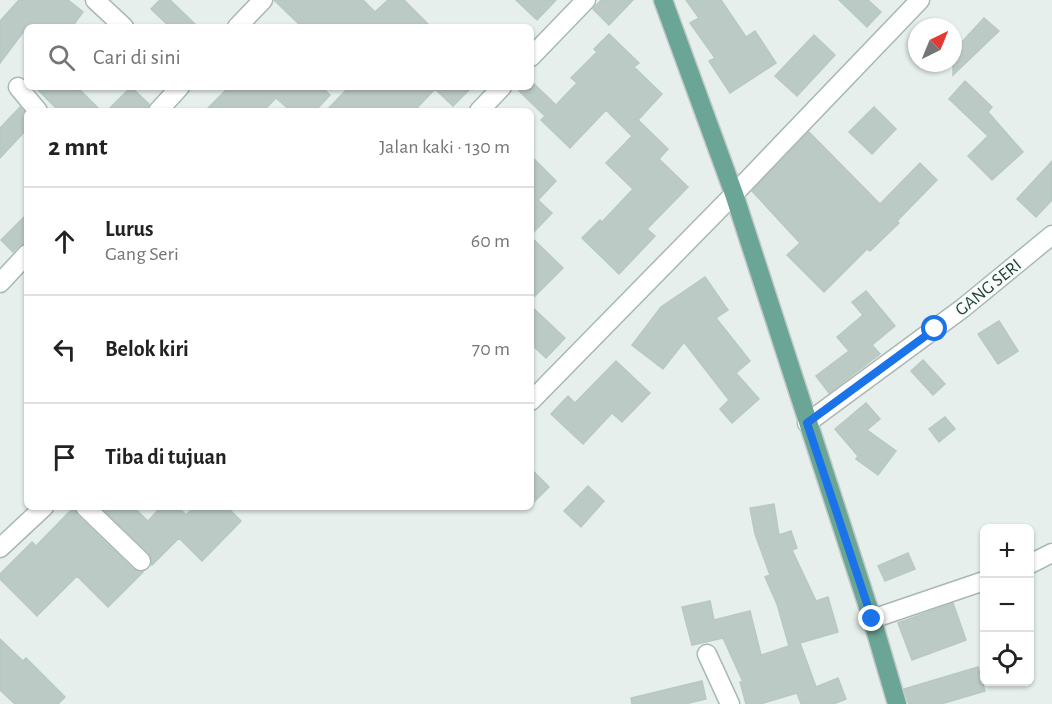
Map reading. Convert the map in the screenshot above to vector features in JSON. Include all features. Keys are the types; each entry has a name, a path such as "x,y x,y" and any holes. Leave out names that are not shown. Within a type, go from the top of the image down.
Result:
{"main road":[{"path":"663,0 734,194 872,619 897,704"}],"street":[{"path":"95,0 121,24"},
{"path":"240,24 263,0"},
{"path":"534,54 585,0"},
{"path":"534,398 920,0"},
{"path":"18,87 36,108"},
{"path":"161,108 177,90"},
{"path":"482,108 499,90"},
{"name":"GANG SERI","path":"807,423 963,308 1052,235"},
{"path":"0,284 24,257"},
{"path":"0,548 41,510"},
{"path":"88,510 141,561"},
{"path":"1034,562 1052,554"},
{"path":"872,619 980,582"},
{"path":"707,654 730,704"}],"building":[{"path":"19,0 68,0 83,12 74,24 24,24 24,31 0,63 0,21"},
{"path":"160,0 170,0 195,24 167,24 151,9"},
{"path":"274,0 363,0 375,12 388,0 404,0 428,24 299,24"},
{"path":"516,0 556,0 537,20"},
{"path":"601,0 633,0 609,25 593,9"},
{"path":"686,0 721,0 746,37 755,31 776,63 730,93 709,61 715,58 690,23 699,18"},
{"path":"839,0 868,0 881,12 867,27"},
{"path":"984,18 999,31 962,66 962,42"},
{"path":"609,34 639,63 634,67 662,94 638,120 668,149 659,159 688,187 647,229 655,236 619,274 582,238 600,220 602,222 633,189 606,163 632,136 606,110 570,148 541,120 545,116 519,91 534,90 534,84 556,105 577,83 571,78 597,52 594,49"},
{"path":"814,35 835,55 797,96 775,76"},
{"path":"965,81 992,107 988,112 1023,152 992,180 968,156 988,136 949,99"},
{"path":"38,90 80,90 98,108 56,108"},
{"path":"128,90 134,90 149,104 148,108 110,108"},
{"path":"226,90 325,90 330,95 318,108 288,108 276,98 266,108 208,108"},
{"path":"346,90 434,90 417,108 329,108"},
{"path":"436,90 469,90 453,106"},
{"path":"20,107 24,112 24,132 0,158 0,128"},
{"path":"874,107 896,129 872,154 849,132"},
{"path":"809,132 880,204 920,163 937,180 897,221 899,223 870,251 867,249 824,292 787,255 800,243 752,191"},
{"path":"534,159 556,181 538,200 552,213 534,232"},
{"path":"1052,161 1052,200 1036,217 1017,199"},
{"path":"24,217 24,244 13,252 1,240"},
{"path":"534,240 563,268 534,297"},
{"path":"705,277 728,310 716,318 750,361 736,373 759,399 732,423 720,409 729,400 684,342 663,369 632,345 661,307"},
{"path":"866,291 895,326 872,345 880,354 829,393 816,376 849,351 837,337 863,315 852,302"},
{"path":"534,309 565,338 546,358 534,347"},
{"path":"999,321 1018,351 998,364 978,334"},
{"path":"923,360 945,384 933,395 911,371"},
{"path":"616,361 650,393 622,422 612,413 583,444 551,414 568,396 575,403"},
{"path":"866,403 880,419 867,430 896,451 878,475 856,459 858,456 835,429"},
{"path":"945,417 955,429 939,442 929,429"},
{"path":"534,472 549,487 534,502"},
{"path":"588,486 604,501 581,527 564,511"},
{"path":"774,504 779,535 791,531 797,548 792,550 816,601 828,597 838,632 800,643 816,687 838,678 846,699 833,704 801,704 797,693 760,704 746,704 740,682 743,682 723,638 692,645 682,607 710,601 714,620 750,611 761,655 789,646 777,604 765,577 770,575 755,534 750,508"},
{"path":"71,510 75,510 77,515 133,569 143,572 108,607 77,576 37,616 0,579 0,574 32,542 36,546"},
{"path":"104,510 136,510 148,521 158,510 181,510 186,515 191,510 230,510 241,521 202,561 179,538 152,565 149,553"},
{"path":"908,553 915,569 885,581 878,566"},
{"path":"953,603 966,640 912,660 898,623"},
{"path":"0,639 23,661 26,658 65,697 58,704 15,704 0,690"},
{"path":"978,667 980,686 984,686 985,691 941,704 909,704 904,689"},
{"path":"702,681 706,699 685,704 632,704 631,698"}],"route":[{"path":"872,619 807,423 935,329"}]}
